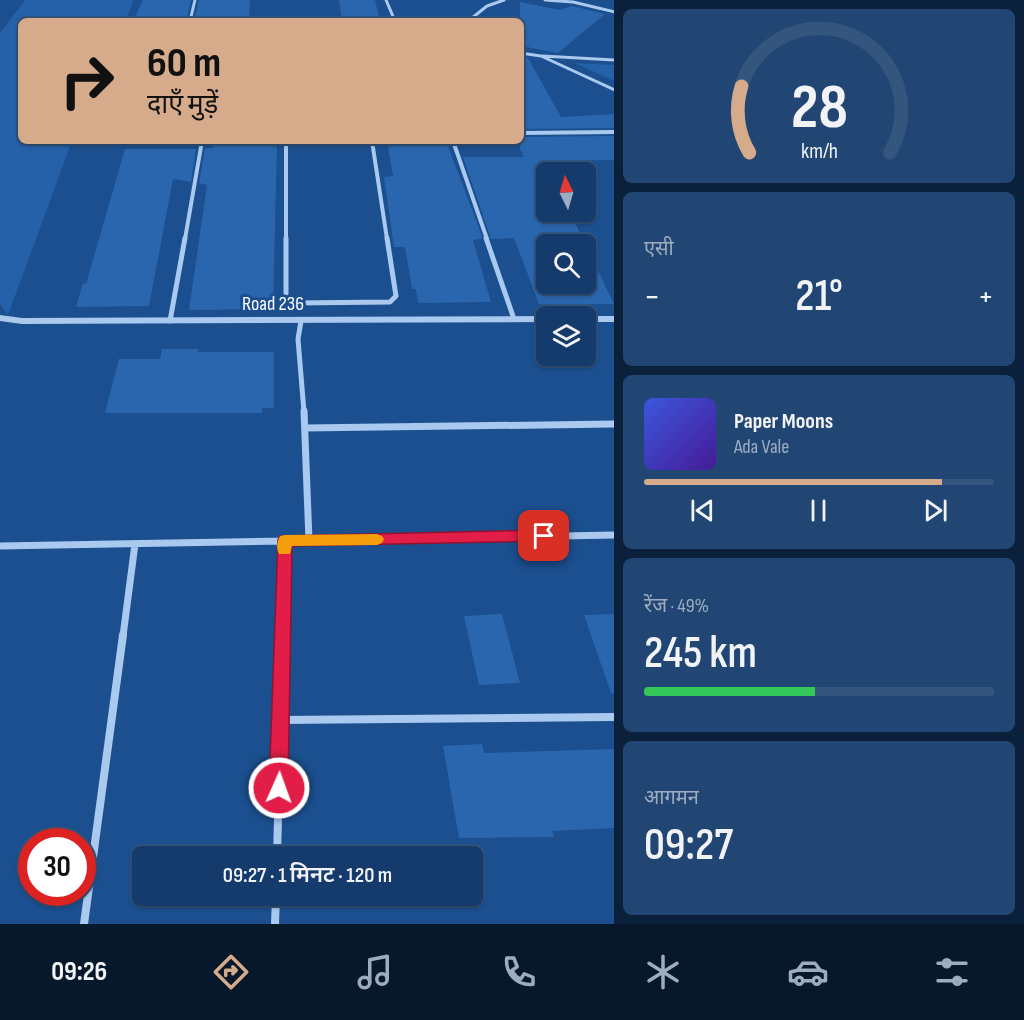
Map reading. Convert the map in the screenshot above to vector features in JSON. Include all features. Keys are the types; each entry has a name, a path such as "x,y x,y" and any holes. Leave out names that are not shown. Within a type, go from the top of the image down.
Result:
{"street":[{"path":"191,18 195,0"},
{"path":"386,0 394,18"},
{"path":"472,18 485,7 504,0"},
{"path":"545,0 578,2 614,12"},
{"path":"524,53 614,60"},
{"path":"538,55 614,90"},
{"path":"524,133 614,132"},
{"path":"170,321 200,144"},
{"path":"286,144 286,300 295,303 390,302 396,296 372,144"},
{"path":"454,144 514,320"},
{"name":"Road 236","path":"0,318 22,321 536,319"},
{"path":"596,319 614,319"},
{"path":"301,321 298,339 305,428 309,541"},
{"path":"305,428 614,424"},
{"path":"0,546 614,535"},
{"path":"277,846 285,540"},
{"path":"84,924 135,544"},
{"path":"280,720 614,717"},
{"path":"275,924 276,906"}],"shaded area":[{"path":"25,0 134,0 126,18 18,18 18,144 71,144 8,315 0,304 0,33"},
{"path":"574,63 614,65 614,81"}],"building":[{"path":"143,0 191,0 187,18 134,18"},
{"path":"199,0 250,0 249,18 195,18"},
{"path":"339,0 375,0 379,18 342,18"},
{"path":"520,2 560,10 572,6 605,14 558,53 524,47 524,18 520,18"},
{"path":"524,58 528,58 561,117 614,114 614,128 524,129"},
{"path":"614,136 614,160 536,162 536,222 575,222 581,234 536,234 536,294 596,294 596,266 614,304 539,304 514,238 491,239 463,157 524,157 520,144 524,144 524,137"},
{"path":"214,144 277,144 273,309 189,310 207,185 199,183 205,148 213,148"},
{"path":"388,144 447,144 482,236 481,239 473,240 491,302 418,303 416,289 412,289 405,247 394,247 384,177 393,176"},
{"path":"125,149 196,149 191,182 173,179 149,306 76,307 83,283 86,284"},
{"path":"162,349 198,349 198,352 274,352 274,408 262,408 262,413 105,413 119,359 160,359"},
{"path":"502,614 520,683 479,685 464,616"},
{"path":"614,614 614,693 611,693 584,615"},
{"path":"482,744 484,753 614,749 614,828 552,831 554,837 459,838 443,746"}],"slow traffic":[{"path":"285,550 285,540 377,539"}],"route":[{"path":"279,788 285,540 544,536"}]}
